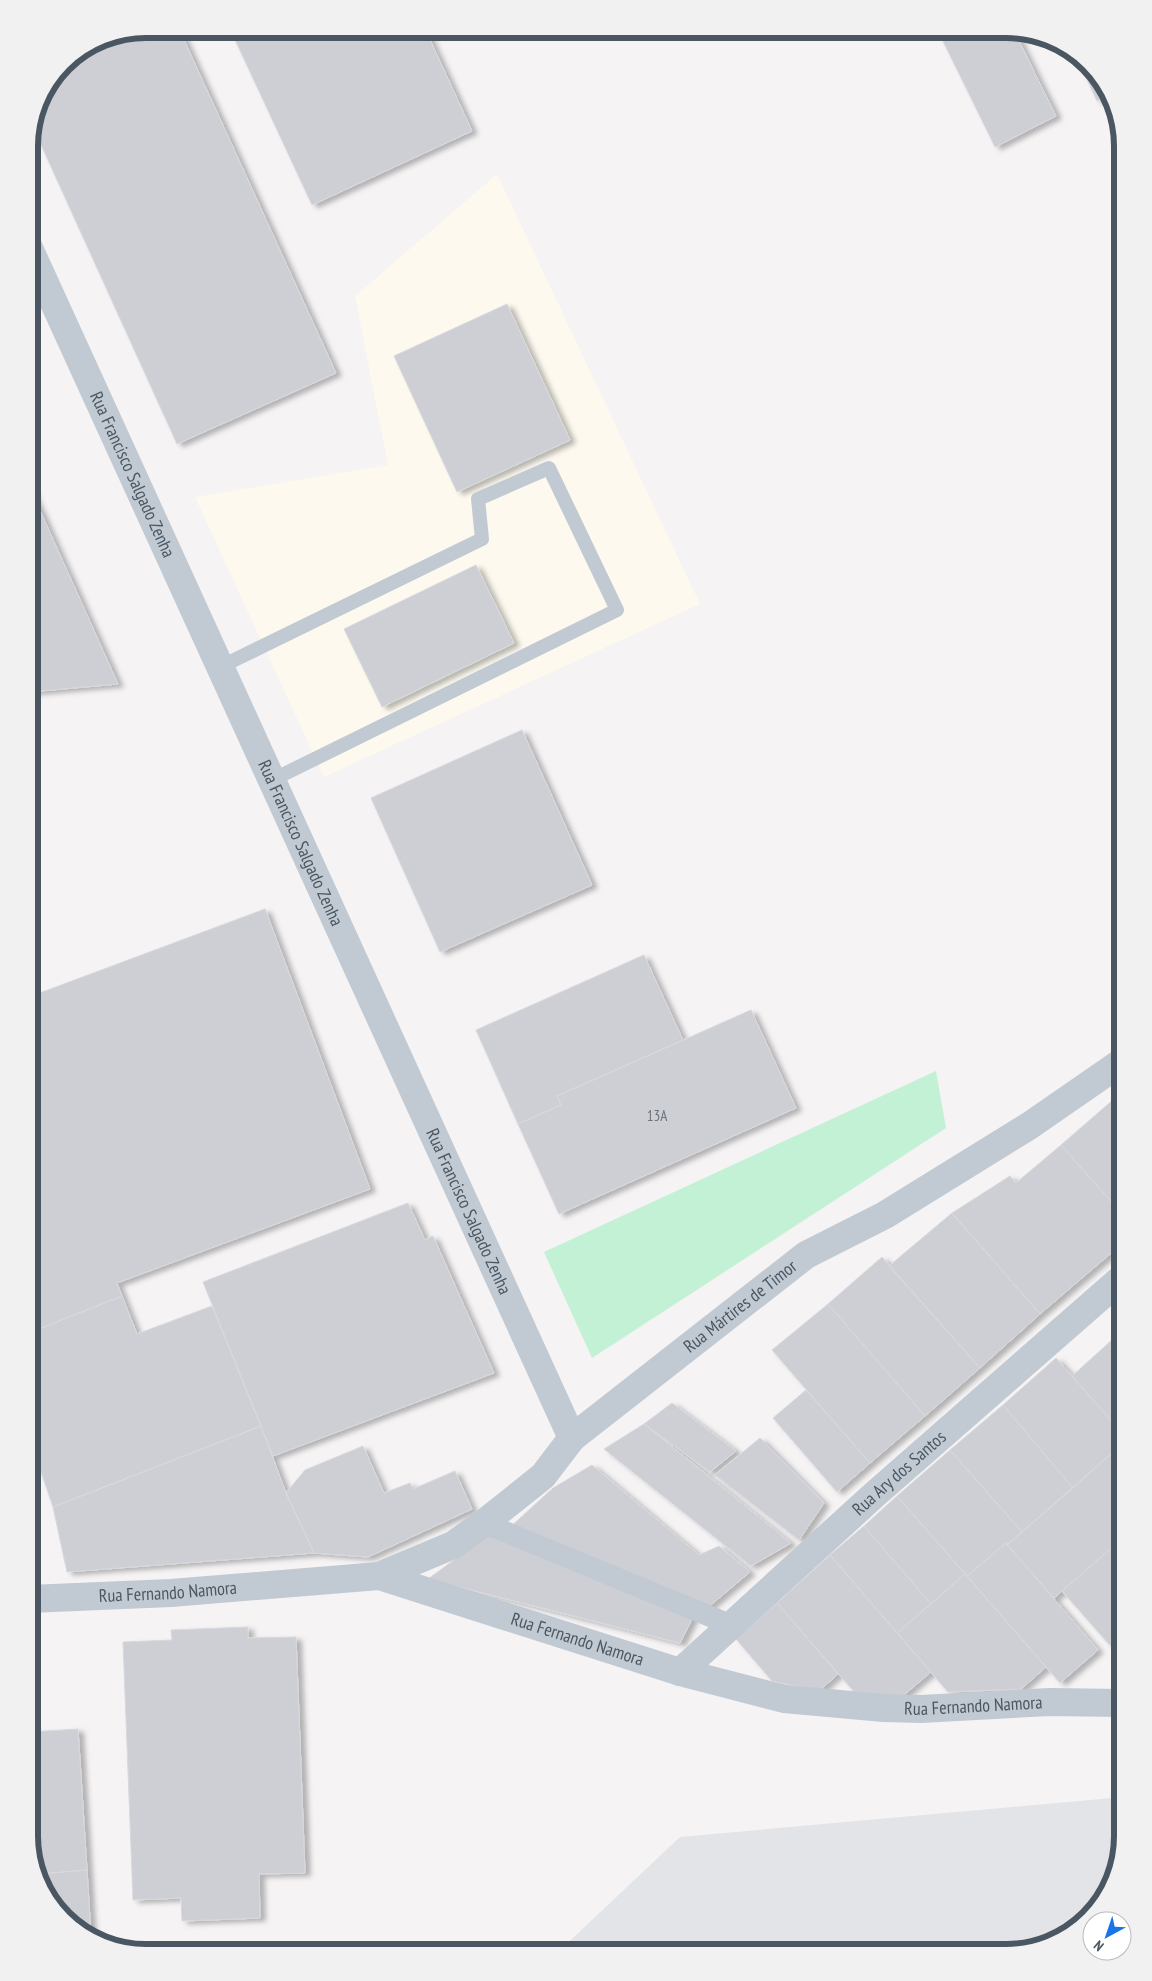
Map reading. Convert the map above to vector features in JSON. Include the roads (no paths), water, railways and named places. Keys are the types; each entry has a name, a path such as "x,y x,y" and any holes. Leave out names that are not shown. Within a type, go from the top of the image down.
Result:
{"street":[{"name":"Rua Francisco Salgado Zenha","path":"38,268 572,1438"},
{"name":"Rua Mártires de Timor","path":"379,1576 453,1545 484,1523 544,1476 572,1438 806,1255 885,1215 1029,1126 1114,1067"},
{"name":"Rua Ary dos Santos","path":"680,1672 874,1495 1114,1285"},
{"path":"484,1523 731,1625"},
{"name":"Rua Fernando Namora","path":"38,1596 181,1592 379,1576 680,1672 784,1699 884,1708 1050,1702 1114,1703"}],"lane":[{"path":"220,667 482,539 478,499 549,468 618,610 272,780"}]}
